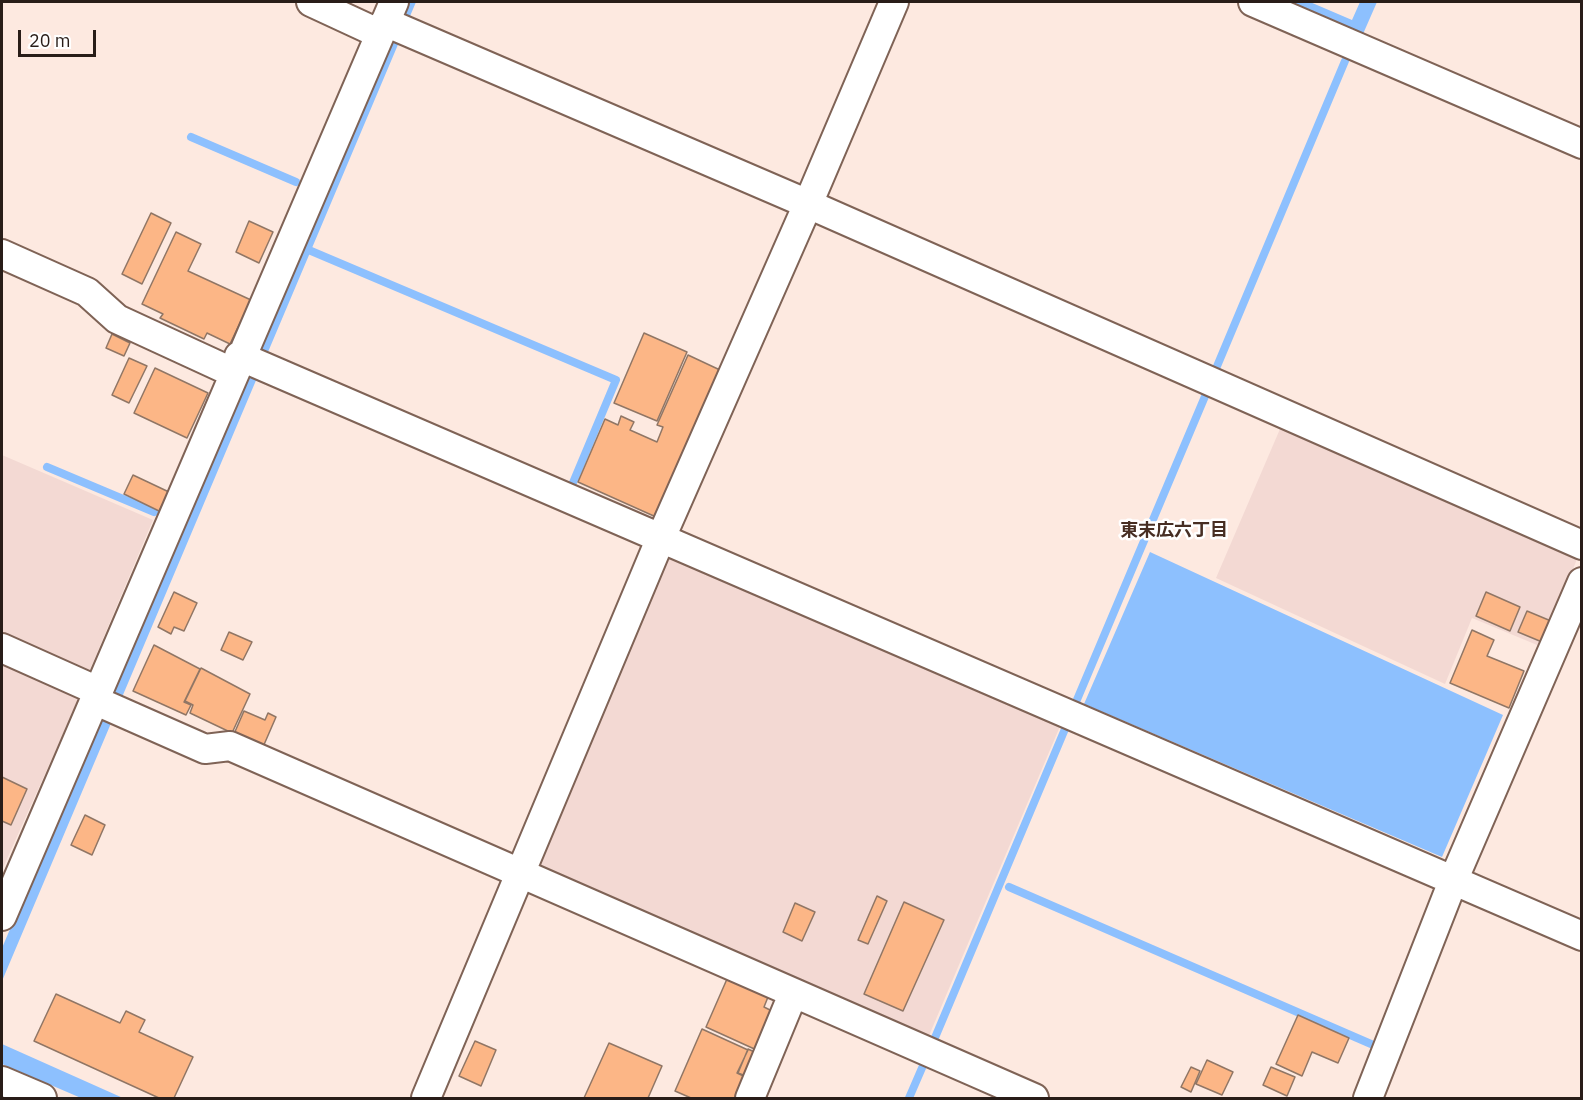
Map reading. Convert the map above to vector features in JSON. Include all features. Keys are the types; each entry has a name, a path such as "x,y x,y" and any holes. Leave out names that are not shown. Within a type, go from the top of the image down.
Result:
{"street":[{"path":"310,2 391,22 1581,545"},
{"path":"426,1098 660,540 894,2"},
{"path":"1253,2 1581,144"},
{"path":"2,916 104,701 391,22"},
{"path":"2,254 87,292 117,319 246,364 1581,936"},
{"path":"1368,1098 1453,881 1581,582"},
{"path":"2,648 104,701 205,749 230,746 519,875 1034,1098"},
{"path":"750,1098 794,994"},
{"path":"2,1081 42,1098"}],"shaded area":[{"path":"1283,422 1573,553 1577,559 1542,647 1472,618 1445,684 1216,578"},
{"path":"2,455 153,520 89,672 2,640"},
{"path":"665,556 1061,724 928,1038 541,873 535,862"},
{"path":"2,657 79,698 2,870"}],"water":[{"path":"403,2 416,2 2,981 2,948"},
{"path":"1287,2 1310,2 1352,20 1360,2 1377,2 1363,34"},
{"path":"1150,552 1503,715 1442,857 1084,704"},
{"path":"2,1044 123,1098 81,1098 2,1064"}],"building":[{"path":"151,213 171,223 142,284 122,274"},
{"path":"249,221 273,232 259,263 236,252"},
{"path":"176,232 201,244 188,271 251,300 230,344 207,333 204,339 160,318 163,314 142,304"},
{"path":"644,333 687,352 657,421 614,403"},
{"path":"112,334 130,343 124,356 106,348"},
{"path":"688,355 720,370 656,517 578,482 605,419 618,425 621,416 634,422 630,430 657,442 663,427 657,425"},
{"path":"129,358 147,366 129,403 112,395"},
{"path":"155,368 208,393 187,438 134,413"},
{"path":"133,475 169,492 159,511 124,494"},
{"path":"174,592 197,603 184,631 174,627 171,634 158,627"},
{"path":"1486,592 1520,607 1510,631 1476,616"},
{"path":"1527,611 1551,621 1542,642 1518,632"},
{"path":"1472,630 1494,640 1487,656 1524,671 1509,708 1450,683"},
{"path":"229,632 252,642 243,660 221,650"},
{"path":"154,645 200,669 184,702 191,705 186,715 133,691"},
{"path":"201,668 250,694 232,733 190,713 193,705 185,701"},
{"path":"244,711 265,720 268,713 276,717 263,747 234,734"},
{"path":"2,777 27,789 11,825 2,821"},
{"path":"85,815 105,825 92,855 71,845"},
{"path":"877,896 887,901 868,944 858,940"},
{"path":"904,902 944,920 903,1011 864,994"},
{"path":"795,903 815,912 802,941 783,932"},
{"path":"727,979 768,997 764,1007 778,1014 761,1052 706,1027"},
{"path":"56,994 120,1023 126,1011 145,1020 139,1032 193,1057 174,1098 159,1098 34,1041"},
{"path":"1298,1015 1349,1038 1338,1063 1312,1052 1302,1076 1276,1064"},
{"path":"702,1029 748,1050 737,1073 750,1079 742,1098 691,1098 675,1091"},
{"path":"475,1041 496,1050 481,1086 459,1076"},
{"path":"609,1043 662,1066 648,1098 584,1098"},
{"path":"748,1049 761,1055 751,1078 738,1073"},
{"path":"1207,1060 1233,1072 1222,1095 1196,1084"},
{"path":"1191,1067 1200,1071 1191,1092 1181,1087"},
{"path":"1271,1067 1295,1077 1287,1096 1263,1085"}],"waterway":[{"path":"1215,371 1345,61"},
{"path":"191,137 296,182"},
{"path":"304,248 616,380 572,485"},
{"path":"1076,702 1206,394"},
{"path":"47,467 154,512"},
{"path":"934,1040 1065,729"},
{"path":"1009,887 1371,1044"},
{"path":"909,1098 925,1061"}],"district":[{"name":"東末広六丁目","path":"1174,531"}]}
